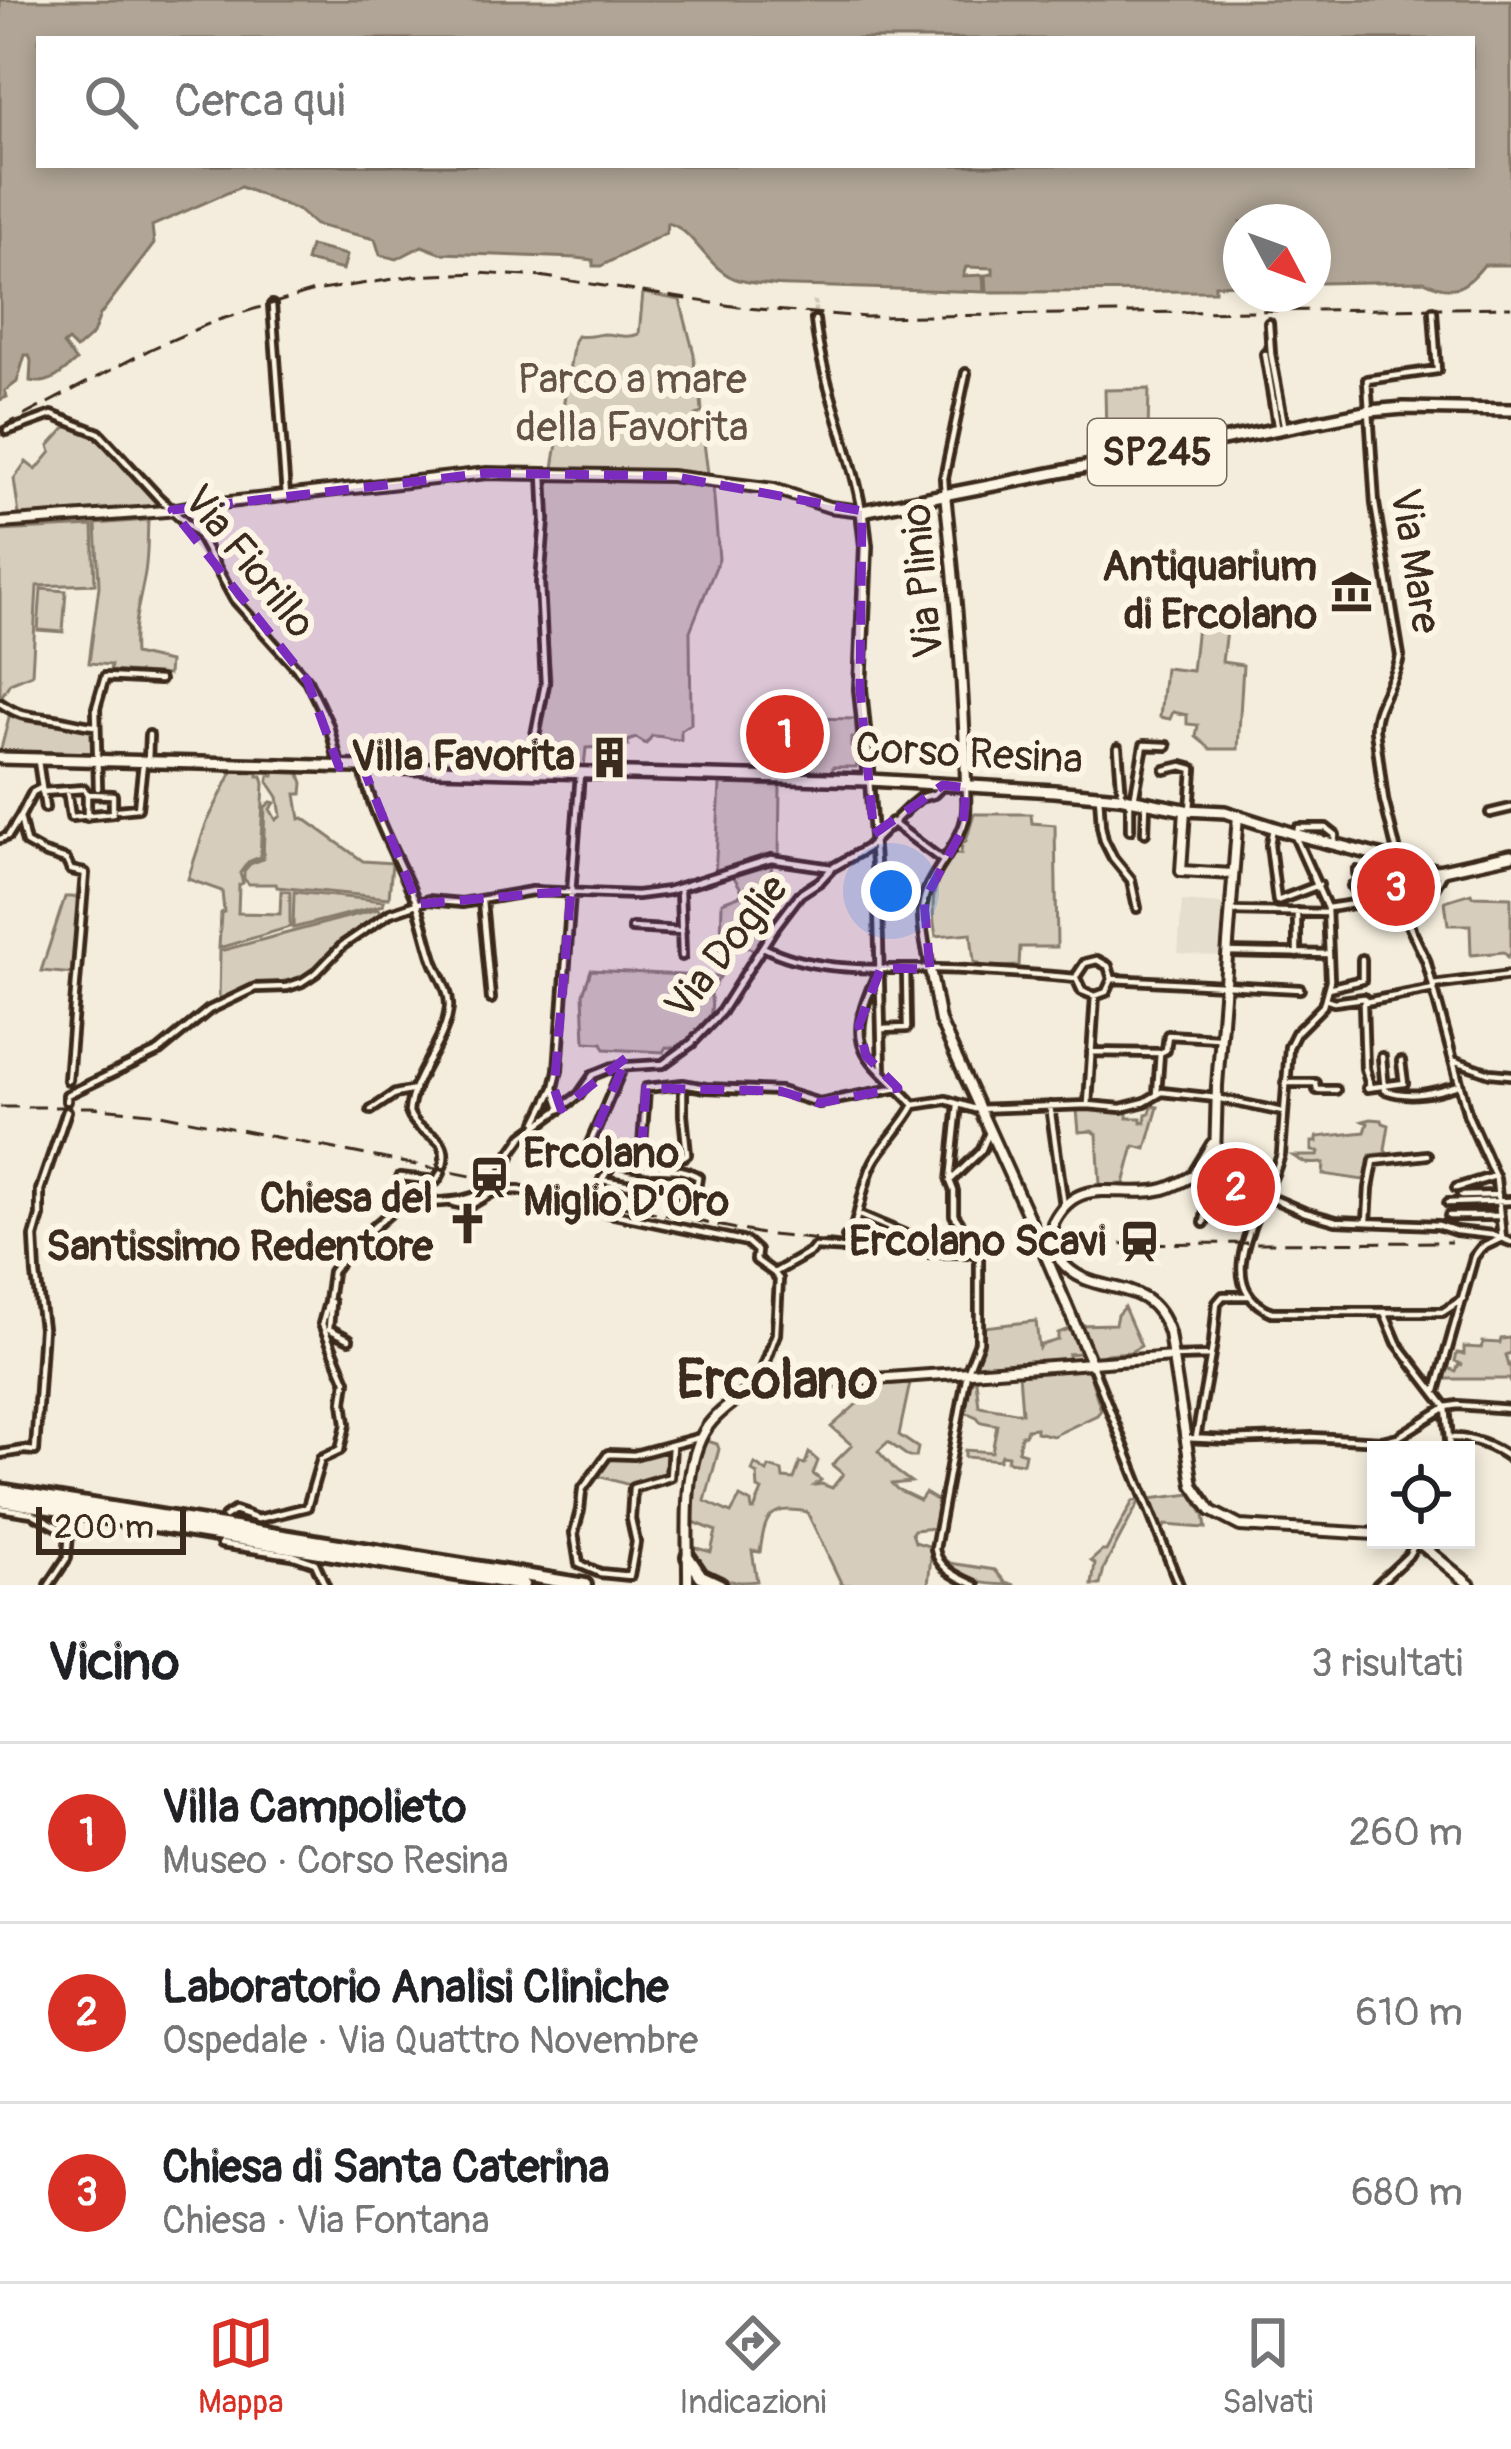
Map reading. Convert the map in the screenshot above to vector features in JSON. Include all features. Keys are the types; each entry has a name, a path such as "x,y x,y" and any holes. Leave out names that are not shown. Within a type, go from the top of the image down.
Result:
{"highway":[{"path":"0,1490 584,1585"},
{"path":"0,1503 520,1585"},
{"path":"688,1557 701,1576 720,1585"}],"main road":[{"name":"SP245","path":"862,511 1370,412 1511,410"},
{"path":"862,511 866,546 860,689 869,780"},
{"name":"Corso Resina","path":"0,758 966,785 1099,795 1238,815 1334,845 1443,871 1511,856"}],"street":[{"path":"272,305 286,496"},
{"path":"1370,412 1367,380 1437,370 1433,311"},
{"path":"815,320 819,355 862,511"},
{"path":"1269,323 1281,428"},
{"path":"1265,354 1281,428"},
{"name":"Via Plinio","path":"966,373 944,478 960,639 966,785"},
{"name":"Via Mare","path":"1370,412 1375,504 1400,656 1397,675 1375,718 1375,730 1384,800 1398,856"},
{"name":"Via Fiorillo","path":"7,431 47,415 99,433 198,534 242,609 307,680 329,725 339,767"},
{"name":"SP245","path":"0,523 172,510 488,473 671,476 774,489 829,507 862,511"},
{"path":"529,771 545,684 540,583 543,474"},
{"path":"98,788 96,708 105,676 160,680"},
{"path":"0,703 20,716 95,726"},
{"path":"118,810 138,808 149,736"},
{"path":"1130,830 1144,745 1167,746"},
{"path":"1118,748 1145,832"},
{"path":"38,759 45,808"},
{"path":"363,768 368,794 417,904 448,994 449,1010 410,1104 412,1120 444,1146 442,1169 436,1180 427,1182 400,1177"},
{"path":"1165,770 1193,769 1180,871 1233,874"},
{"path":"534,1127 558,1070 580,773"},
{"path":"869,780 882,1072"},
{"name":"Via Doglie","path":"503,1176 516,1144 579,1095 593,1075 607,1068 663,1064 712,1027 800,894 832,868 868,848 891,822 943,785"},
{"path":"966,785 965,820 928,888 922,912 940,1021 1092,1365 1179,1585"},
{"path":"0,839 8,836 33,792 84,789 87,817"},
{"path":"67,790 70,816 111,814 111,794 87,794"},
{"path":"1099,795 1104,840 1131,880 1137,908"},
{"path":"1490,813 1511,808"},
{"path":"1204,1223 1238,815"},
{"path":"20,817 26,843 68,861 71,870 85,873 68,1080"},
{"path":"891,822 943,861"},
{"path":"1273,827 1270,845 1277,901 1318,885"},
{"path":"1295,834 1328,910 1328,988 1316,1016 1289,1046 1281,1154 1242,1251 1241,1273 1248,1297 1273,1312 1443,1312 1463,1299"},
{"path":"1382,858 1390,902"},
{"path":"67,1101 67,1094 159,1051 209,1010 255,988 302,982 343,945 390,913 428,900 462,903 532,891 637,895 680,888 771,859 832,868"},
{"path":"1231,911 1328,910 1359,897 1407,906 1427,898 1443,871"},
{"path":"1357,872 1359,897"},
{"path":"1402,874 1407,921 1426,960 1468,1116 1495,1176 1507,1239"},
{"path":"1352,886 1359,897"},
{"path":"680,888 682,956"},
{"path":"482,901 491,999"},
{"path":"1297,912 1297,954"},
{"path":"632,928 682,931"},
{"path":"764,946 800,962 828,966 1076,978"},
{"path":"1227,952 1328,954"},
{"path":"1328,988 1362,980 1362,959"},
{"path":"1097,960 1108,966 1112,979 1106,992 1095,996 1082,991 1076,978 1081,966 1097,960"},
{"path":"882,1029 907,1028 906,969"},
{"path":"878,971 859,1025 860,1040 866,1056 914,1105"},
{"path":"1365,1002 1511,975"},
{"path":"1112,979 1300,989"},
{"path":"1088,1105 1095,996"},
{"path":"1325,999 1364,998 1365,1002"},
{"path":"1365,1002 1363,1038 1369,1088 1405,1084 1401,1061"},
{"path":"1091,1052 1160,1053 1166,1051 1168,1035 1220,1038"},
{"path":"1157,1094 1160,1053"},
{"path":"1382,1057 1385,1090 1401,1096 1460,1084"},
{"path":"1453,1060 1511,1075"},
{"path":"623,1066 586,1153 641,1160 646,1088 683,1084 780,1091 819,1103 898,1088"},
{"path":"1285,1083 1316,1083 1317,1090 1336,1090"},
{"path":"651,1169 687,1154 683,1084"},
{"path":"554,1088 558,1111"},
{"path":"371,1110 395,1094 415,1090"},
{"path":"846,1238 859,1214 874,1161 914,1105 946,1100 981,1108 1121,1108 1162,1092 1283,1112"},
{"path":"549,1100 558,1111"},
{"path":"859,1214 922,1245 968,1236 954,1215 950,1180 958,1103"},
{"path":"1050,1106 1064,1206"},
{"path":"0,1454 35,1449 43,1328 34,1237 40,1190 67,1111"},
{"path":"950,1180 981,1151 992,1133"},
{"path":"1367,1223 1374,1161 1427,1155"},
{"path":"695,1196 698,1177 689,1171 613,1162 602,1180 717,1200 718,1212"},
{"path":"1212,1165 1161,1190 1089,1192 1064,1206 1053,1223 1052,1238 1060,1260 1083,1280 1136,1292 1165,1321 1190,1438 1195,1490 1211,1510 1229,1522 1255,1528 1367,1534"},
{"path":"1212,1165 1232,1181 1325,1218 1438,1225 1507,1239"},
{"path":"1456,1188 1495,1176"},
{"path":"454,1203 483,1195 495,1184"},
{"path":"225,1517 234,1511 258,1519 307,1508 321,1459 340,1450 346,1424 346,1381 322,1324 332,1272 349,1249 399,1205 469,1205 495,1191 519,1190 747,1242 758,1251 755,1260 779,1279 776,1334 756,1386"},
{"path":"1461,1196 1511,1202"},
{"path":"1448,1203 1498,1198"},
{"path":"1449,1216 1500,1216"},
{"path":"1436,1391 1474,1257 1481,1248 1507,1239"},
{"path":"774,1273 814,1246 922,1245 975,1253 979,1258 981,1327 967,1373 935,1549 938,1562 975,1585"},
{"path":"1190,1438 1219,1299 1248,1297"},
{"path":"328,1302 329,1329 349,1339"},
{"path":"1384,1312 1397,1343 1446,1407 1450,1438 1486,1444 1511,1459"},
{"path":"756,1386 1209,1356"},
{"path":"761,1375 769,1385"},
{"path":"688,1585 686,1508 701,1437 712,1420 756,1386"},
{"path":"1190,1438 1382,1441 1398,1437 1446,1407 1511,1409"},
{"path":"671,1445 670,1477 633,1488 631,1519 636,1542 630,1576 600,1573 579,1564 574,1533 580,1496 608,1454 634,1455 671,1445 701,1437"},
{"path":"0,1503 69,1533 67,1558 49,1585"},
{"path":"221,1544 315,1563 325,1585"},
{"path":"1377,1585 1410,1549"},
{"path":"1423,1549 1470,1585"}],"highlighted area":[{"path":"487,473 671,476 862,511 860,689 874,834 943,785 966,788 963,829 924,901 930,969 881,968 859,1025 866,1056 898,1088 819,1103 780,1091 646,1088 641,1160 586,1153 627,1057 561,1109 554,1088 571,891 417,904 363,767 339,767 307,680 172,510"}],"shaded area":[{"path":"0,0 1511,0 1511,265 1484,265 1458,287 1424,281 1331,283 1331,204 1223,204 1223,285 1215,285 1215,291 987,292 986,275 993,274 993,268 966,267 963,276 983,275 984,292 739,280 719,269 685,233 667,223 666,233 601,266 577,258 440,253 422,246 397,259 380,255 375,239 315,225 298,210 241,187 152,226 154,244 100,315 93,334 76,349 68,341 63,345 76,361 55,377 37,382 30,381 31,361 25,355 17,382 5,391 7,397 0,400"},
{"path":"310,246 347,255 343,270 306,261"},
{"path":"1182,901 1223,904 1219,956 1178,953"}],"green space":[{"name":"Parco a mare della Favorita","path":"643,293 680,300 694,354 696,397 701,398 696,435 704,443 708,473 553,468 574,341 577,336 639,334"},
{"path":"1149,389 1148,433 1106,436 1105,390"},
{"path":"67,426 99,433 172,510 19,515 14,479 26,462 36,470"},
{"path":"547,477 671,480 713,486 719,559 690,631 691,724 681,730 681,740 652,736 646,744 636,738 628,746 586,748 584,767 578,762 536,765 551,680 544,583"},
{"path":"148,520 134,654 169,662 168,675 110,671 111,665 89,663 99,586 96,524"},
{"path":"93,526 95,584 37,586 32,674 10,683 0,699 0,531"},
{"path":"41,589 66,591 63,632 38,630"},
{"path":"1197,626 1226,630 1222,662 1243,665 1238,749 1211,749 1196,737 1198,725 1187,724 1187,715 1173,712 1170,719 1160,717 1165,668 1192,671"},
{"path":"10,713 94,728 94,757 0,753"},
{"path":"807,718 856,719 851,747 858,759 856,767 833,767 832,774 803,768"},
{"path":"233,770 258,770 264,784 260,857 240,873 238,913 280,914 281,891 290,892 290,927 219,948 222,891 188,879 206,824"},
{"path":"278,770 299,772 303,783 302,794 296,794 300,819 363,861 392,863 389,898 249,884 244,879 250,864 263,859 265,807 275,803 270,809 276,820 281,816 278,797 268,782"},
{"path":"720,784 780,786 779,857 715,877"},
{"path":"974,814 1031,814 1032,823 1055,825 1057,947 1020,947 1019,966 979,968 971,933 936,936 933,902 937,884 953,854 961,854"},
{"path":"773,862 758,921 772,931 759,953 731,938 721,940 722,902 744,894 732,874"},
{"path":"294,892 384,901 293,928"},
{"path":"1471,893 1511,897 1508,957 1504,952 1471,955 1470,925 1448,925 1445,901"},
{"path":"65,897 81,897 75,974 41,971"},
{"path":"378,909 381,914 338,943 302,977 255,984 219,1002 220,951"},
{"path":"591,970 720,977 710,993 706,1024 683,1048 666,1047 663,1052 605,1049 602,1043 585,1042 583,994"},
{"path":"1152,1106 1158,1107 1146,1149 1134,1146 1124,1184 1100,1185 1097,1134 1079,1132 1077,1110 1127,1109 1127,1118 1141,1118 1145,1123"},
{"path":"1363,1121 1389,1125 1387,1153 1370,1155 1363,1180 1323,1174 1324,1163 1307,1163 1293,1156 1318,1156 1319,1152 1312,1151 1317,1137 1365,1132 1368,1123"},
{"path":"1124,1307 1141,1346 1094,1359 1079,1325 1115,1324"},
{"path":"1036,1321 1039,1348 1072,1328 1081,1353 1068,1354 1068,1361 974,1368 983,1327"},
{"path":"1511,1338 1511,1353 1506,1355 1511,1383 1509,1379 1444,1379 1447,1368 1456,1371 1463,1365 1455,1361 1457,1353 1464,1354 1464,1347 1482,1348 1483,1342"},
{"path":"1085,1368 1101,1410 1097,1415 1053,1436 1027,1429 1018,1451 1025,1453 1023,1463 1001,1455 999,1460 965,1457 965,1450 992,1452 997,1425 962,1411 966,1380 976,1380 979,1406 1022,1413 1019,1373"},
{"path":"910,1383 899,1435 918,1448 916,1457 888,1442 878,1451 911,1482 892,1484 897,1489 920,1500 925,1493 940,1502 934,1528 912,1533 915,1542 932,1547 928,1585 842,1585 807,1512 794,1510 776,1512 767,1522 760,1552 752,1551 757,1581 727,1580 702,1566 693,1547 711,1552 716,1531 691,1521 691,1489 704,1440 719,1449 705,1501 731,1513 740,1497 754,1510 762,1491 752,1471 755,1464 794,1479 809,1453 818,1461 813,1474 821,1480 815,1485 832,1488 843,1474 832,1465 852,1445 831,1427 859,1402 865,1386"},
{"path":"670,1449 668,1475 633,1486 594,1475 608,1457"},
{"path":"1191,1494 1206,1528 1165,1525 1162,1533 1149,1499"},
{"path":"1140,1500 1104,1568 1100,1585 1092,1585 1095,1564 1091,1561 1106,1551 1133,1501"},
{"path":"939,1554 950,1563 995,1570 1015,1585 962,1577"}],"tunnel":[{"path":"815,301 815,319"}],"railway":[{"path":"0,428 215,321 314,291 414,276 546,277 745,308 866,317 1511,307"},
{"path":"0,1107 91,1107 160,1114 762,1234 870,1245 1451,1242"}],"place":[{"name":"Antiquarium di Ercolano","path":"1351,591"},
{"name":"Villa Campolieto","path":"785,734"},
{"name":"Villa Favorita","path":"609,757"},
{"name":"Chiesa di Santa Caterina","path":"1396,887"},
{"name":"Ercolano Miglio D'Oro","path":"489,1178"},
{"name":"Laboratorio Analisi Cliniche","path":"1236,1187"},
{"name":"Chiesa del Santissimo Redentore","path":"467,1223"},
{"name":"Ercolano Scavi","path":"1140,1242"}],"district":[{"name":"Ercolano","path":"777,1381"}]}
